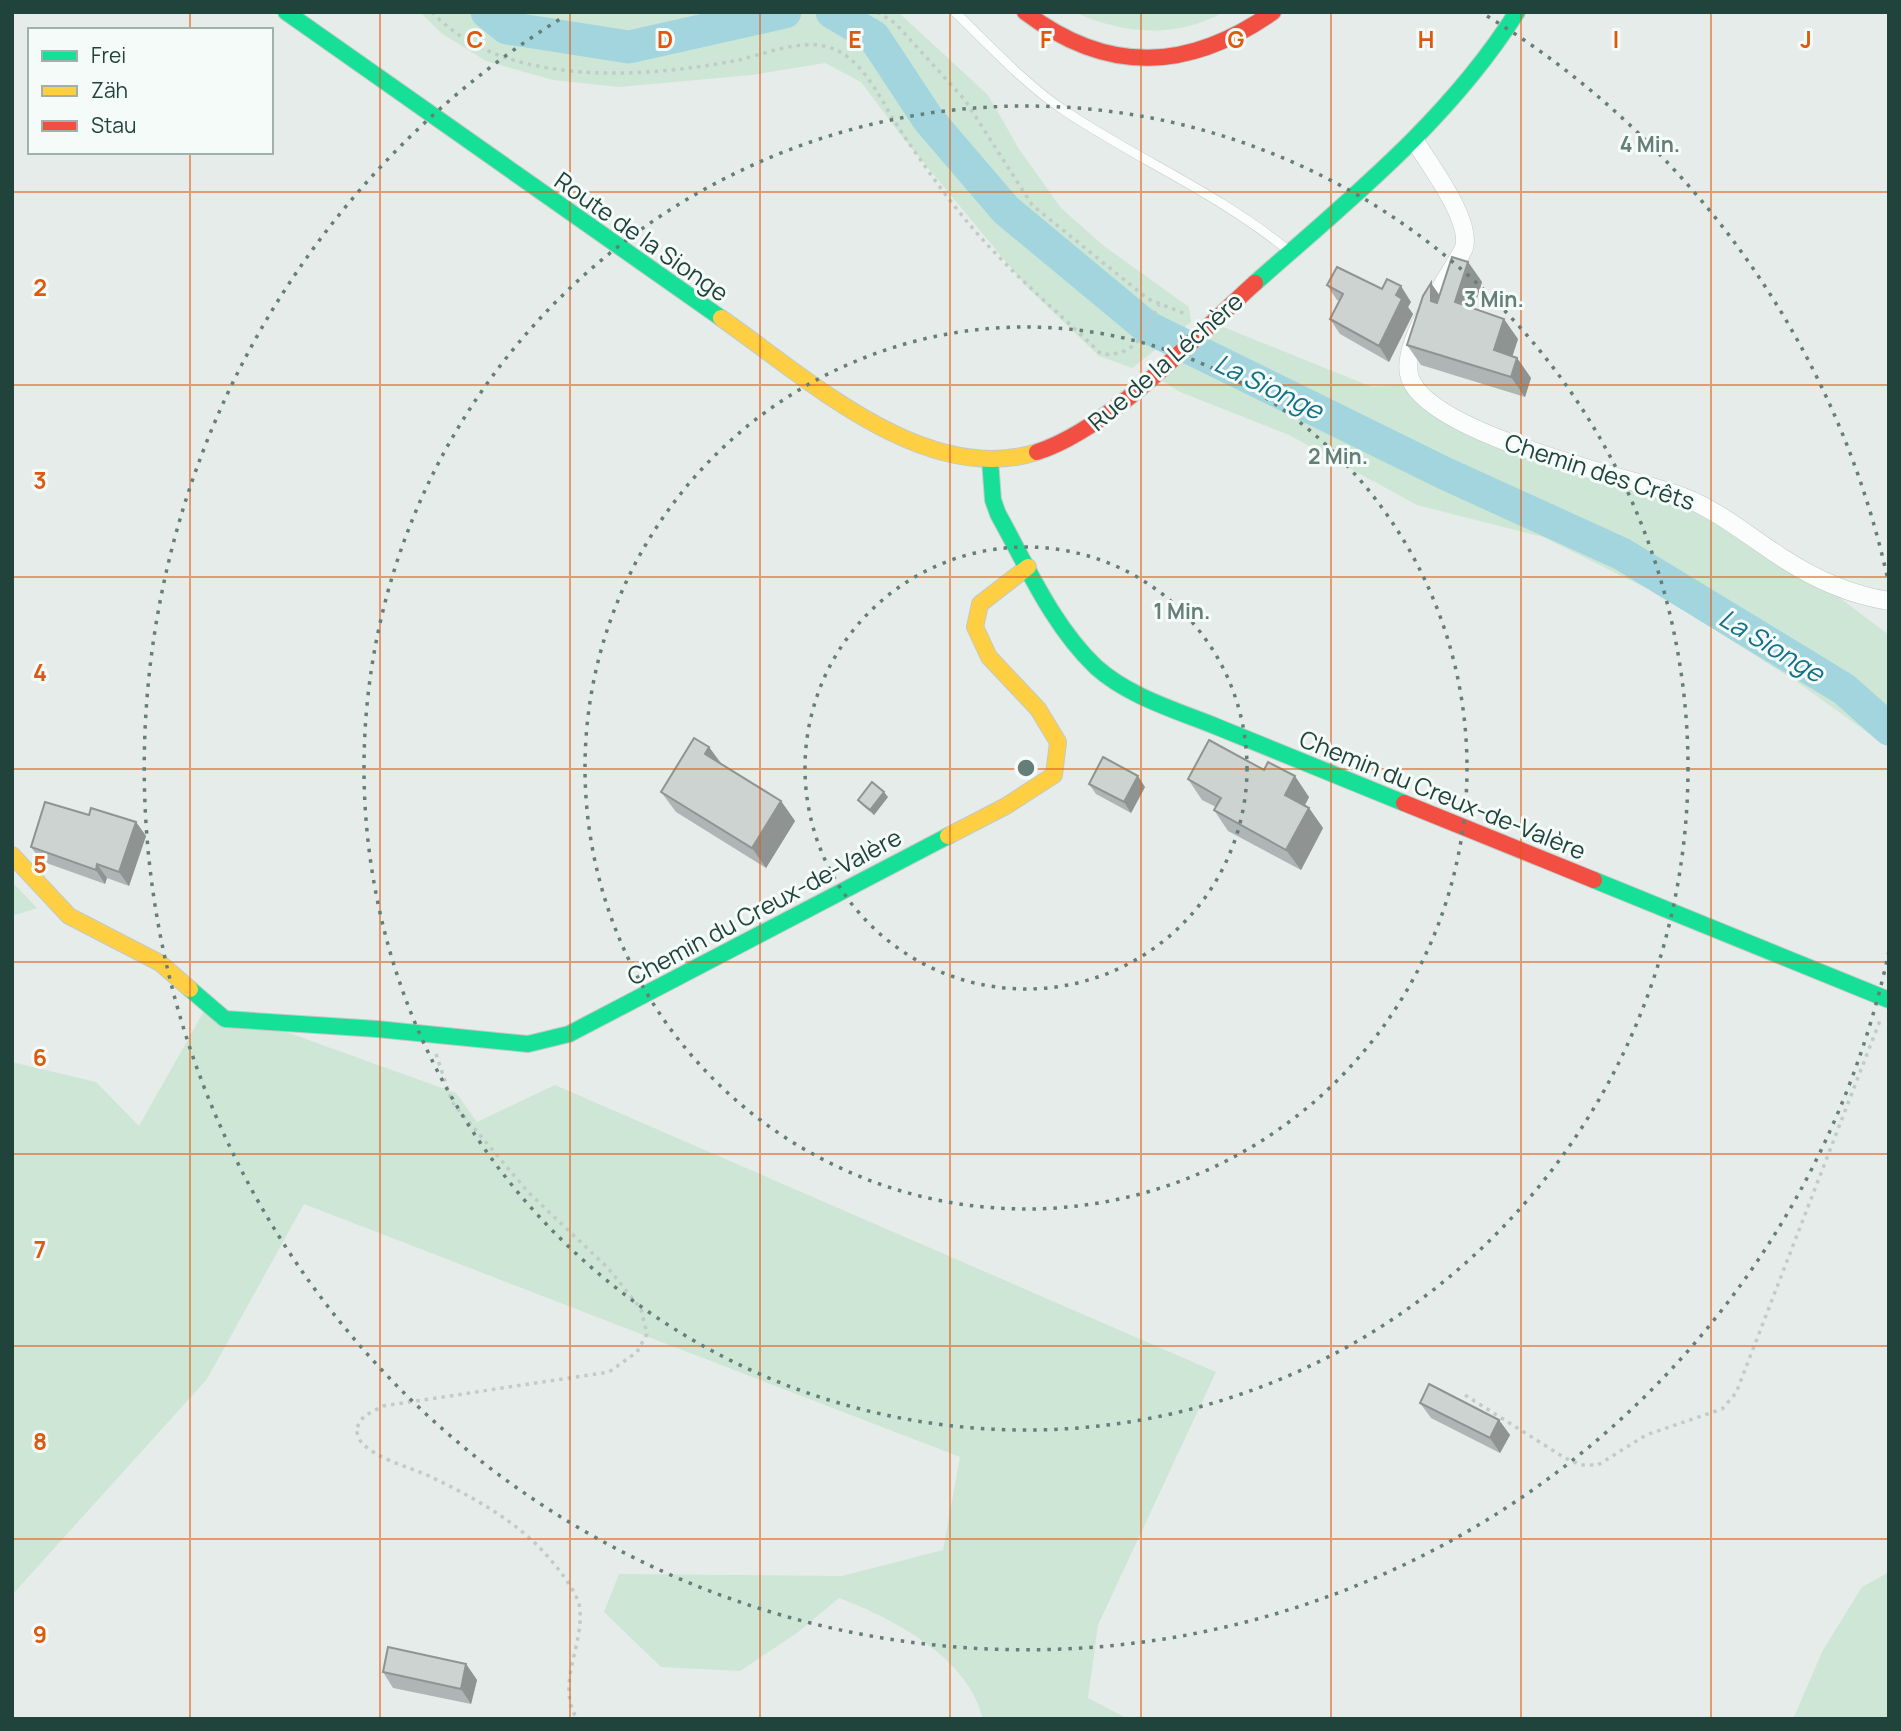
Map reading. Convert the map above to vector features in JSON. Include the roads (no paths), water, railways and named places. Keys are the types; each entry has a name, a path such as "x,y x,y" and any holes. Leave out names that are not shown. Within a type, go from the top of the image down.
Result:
{"main road":[{"name":"Route de la Sionge","path":"286,12 867,420 926,449 955,457 989,460"},
{"path":"1025,12 1061,38 1088,50 1113,56 1154,59 1194,54 1219,46 1253,28 1273,12"},
{"path":"1051,12 1097,35 1154,43 1205,34 1248,12"},
{"name":"Rue de la Léchère","path":"989,460 1018,457 1072,438 1096,424 1415,141 1461,93 1496,48 1517,12"},
{"name":"Chemin du Creux-de-Valère","path":"989,460 993,500 998,514 1028,567 1055,613 1085,655 1115,682 1186,714 1888,1000"},
{"name":"Chemin du Creux-de-Valère","path":"12,855 69,916 160,963 225,1019 528,1044 569,1034 1006,806 1054,775 1058,742 1038,709 989,657 975,627 980,604 1028,567"}],"street":[{"name":"Chemin des Crêts","path":"1415,141 1455,209 1466,236 1464,248 1426,316 1408,359 1410,378 1431,404 1512,444 1696,502 1718,513 1804,571 1829,583 1889,601"}],"lane":[{"path":"955,12 1027,82 1063,109 1254,224 1290,252"}],"waterway":[{"name":"La Sionge","path":"487,12 507,28 629,47 785,12"},
{"name":"La Sionge","path":"832,12 874,37 928,119 1006,210 1147,327 1444,473 1622,554 1844,689 1889,729"}]}
